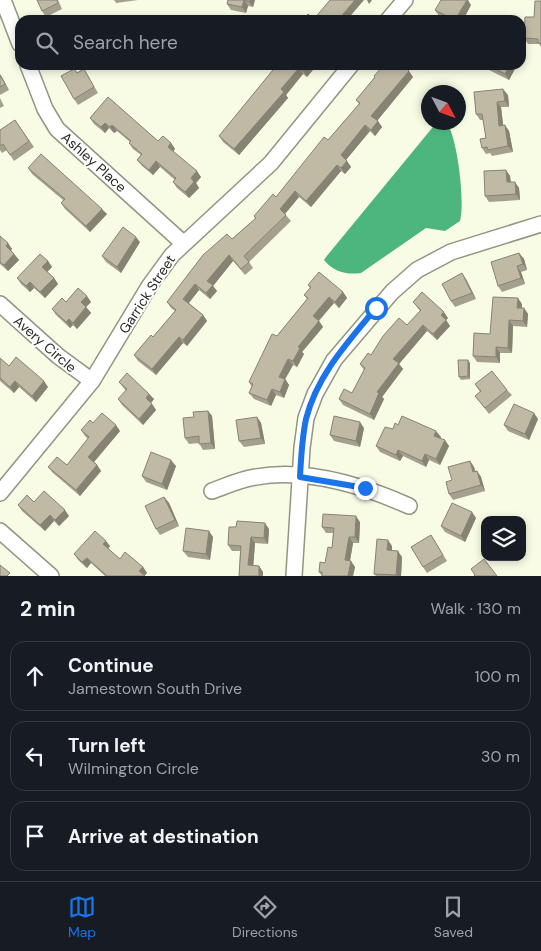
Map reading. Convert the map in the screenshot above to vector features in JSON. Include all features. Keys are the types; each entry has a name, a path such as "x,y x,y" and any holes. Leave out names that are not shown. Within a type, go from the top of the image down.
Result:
{"street":[{"path":"3,0 15,31"},
{"path":"392,15 405,0"},
{"name":"Ashley Place","path":"30,70 45,108 57,129 182,243"},
{"name":"Garrick Street","path":"0,493 92,382 156,276 182,243 271,163 347,70"},
{"path":"294,576 300,477 306,418 319,386 346,344 392,292 417,270 451,252 541,224"},
{"name":"Avery Circle","path":"0,304 58,356 92,382"},
{"path":"212,492 253,477 300,477 365,488 409,506"},
{"path":"0,531 51,576"}],"shaded area":[{"path":"431,130 450,130 458,160 462,201 460,221 445,231 426,228 361,273 350,274 336,270 324,260"}],"building":[{"path":"37,0 57,0 58,3 42,11"},
{"path":"228,0 244,0 242,7 227,4"},
{"path":"330,0 355,0 342,15 317,15"},
{"path":"441,0 467,0 458,15 444,15 435,10"},
{"path":"535,1 541,1 541,43 538,43 538,39 526,38 526,17 534,17"},
{"path":"72,70 77,73 85,70 94,87 74,99 61,76"},
{"path":"273,70 297,70 281,89 284,92 234,149 219,136"},
{"path":"379,70 409,71 371,116 378,121 371,130 365,125 341,155 347,161 341,168 337,165 306,201 295,191 280,209 286,215 244,256 249,262 241,269 229,255 207,281 213,285 206,293 195,284 183,299 203,315 183,340 179,337 152,369 134,355 151,335 153,337 176,310 167,302 203,255 227,234 232,239 256,218 254,216 273,194 276,197 324,137 328,140 360,103 356,100"},
{"path":"497,70 507,70 505,74"},
{"path":"0,75 5,84 0,87"},
{"path":"503,89 505,101 497,102 499,126 505,125 508,146 488,150 487,147 482,148 480,139 486,138 482,114 476,114 474,92"},
{"path":"108,97 158,141 163,136 171,143 168,147 197,171 191,178 194,182 185,192 173,182 176,178 156,161 149,170 137,160 142,154 129,143 131,141 112,125 110,127 105,123 101,127 90,118"},
{"path":"15,120 29,141 10,155 3,144 0,146 0,130"},
{"path":"41,154 102,209 86,226 61,203 65,199 28,168"},
{"path":"506,170 507,182 515,182 516,194 485,196 484,171"},
{"path":"123,227 136,237 117,267 102,256"},
{"path":"0,236 8,243 6,246 14,254 4,265 0,262"},
{"path":"519,253 523,264 517,266 521,278 498,286 491,262"},
{"path":"40,254 48,261 42,267 54,278 40,292 30,282 26,286 17,278"},
{"path":"319,272 343,292 335,302 329,297 313,316 319,321 298,347 300,348 293,361 288,359 279,377 285,379 280,392 272,389 267,400 249,393 253,384 249,382 272,334 277,336 308,298 304,295 311,287 308,285"},
{"path":"462,273 472,293 451,301 442,284"},
{"path":"78,288 87,296 81,302 86,307 73,323 69,319 66,322 52,309 62,298 66,302"},
{"path":"422,292 444,312 441,315 446,320 433,334 423,325 393,359 399,363 377,392 379,393 370,414 339,399 344,389 352,393 365,368 360,364 368,353 371,355 383,336 399,318 407,325 421,310 413,302"},
{"path":"493,297 518,298 517,308 524,308 523,321 509,320 508,348 496,347 496,357 473,356 474,333 490,334"},
{"path":"16,357 44,381 32,396 15,381 10,387 0,378 0,358 9,366"},
{"path":"458,360 468,360 468,376 459,377"},
{"path":"492,371 507,390 485,408 475,396 481,391 475,384"},
{"path":"127,373 149,394 146,398 152,404 139,419 118,399 127,389 119,382"},
{"path":"514,404 534,413 525,434 504,425"},
{"path":"208,411 211,443 199,444 199,436 185,438 183,418 194,417 193,412"},
{"path":"102,413 116,425 88,457 97,465 76,490 48,467 57,457 67,465 89,437 81,430 90,420 93,423"},
{"path":"334,416 360,422 356,441 330,435"},
{"path":"402,416 436,431 434,436 445,440 436,459 425,454 422,461 398,450 396,455 376,446 385,427 393,429 395,423 398,425"},
{"path":"257,417 261,438 239,441 236,420"},
{"path":"151,452 171,460 162,484 142,476"},
{"path":"470,461 473,472 477,471 481,485 449,494 446,482 452,480 448,467"},
{"path":"44,491 65,510 55,520 50,515 40,525 18,505 27,495 34,502"},
{"path":"164,497 175,520 156,529 145,506"},
{"path":"452,503 472,512 461,536 441,526"},
{"path":"323,514 356,516 355,537 349,537 345,560 351,561 348,576 322,576 322,572 319,572 320,562 325,563 328,547 332,548 334,528 322,527"},
{"path":"237,521 265,523 264,538 251,537 248,565 259,566 259,576 239,576 241,546 228,545 229,527 236,527"},
{"path":"186,528 209,531 206,554 183,551"},
{"path":"95,531 106,541 103,544 120,559 125,552 143,567 139,571 145,576 106,576 87,558 82,562 74,554"},
{"path":"431,535 443,555 423,567 411,547"},
{"path":"377,539 388,540 387,550 398,551 396,575 374,574"},
{"path":"481,561 486,561 497,576 474,576 471,569"},
{"path":"0,565 10,573 7,576 0,576"}],"route":[{"path":"365,488 346,483 300,477 306,418 315,394 334,360 376,308"}]}
